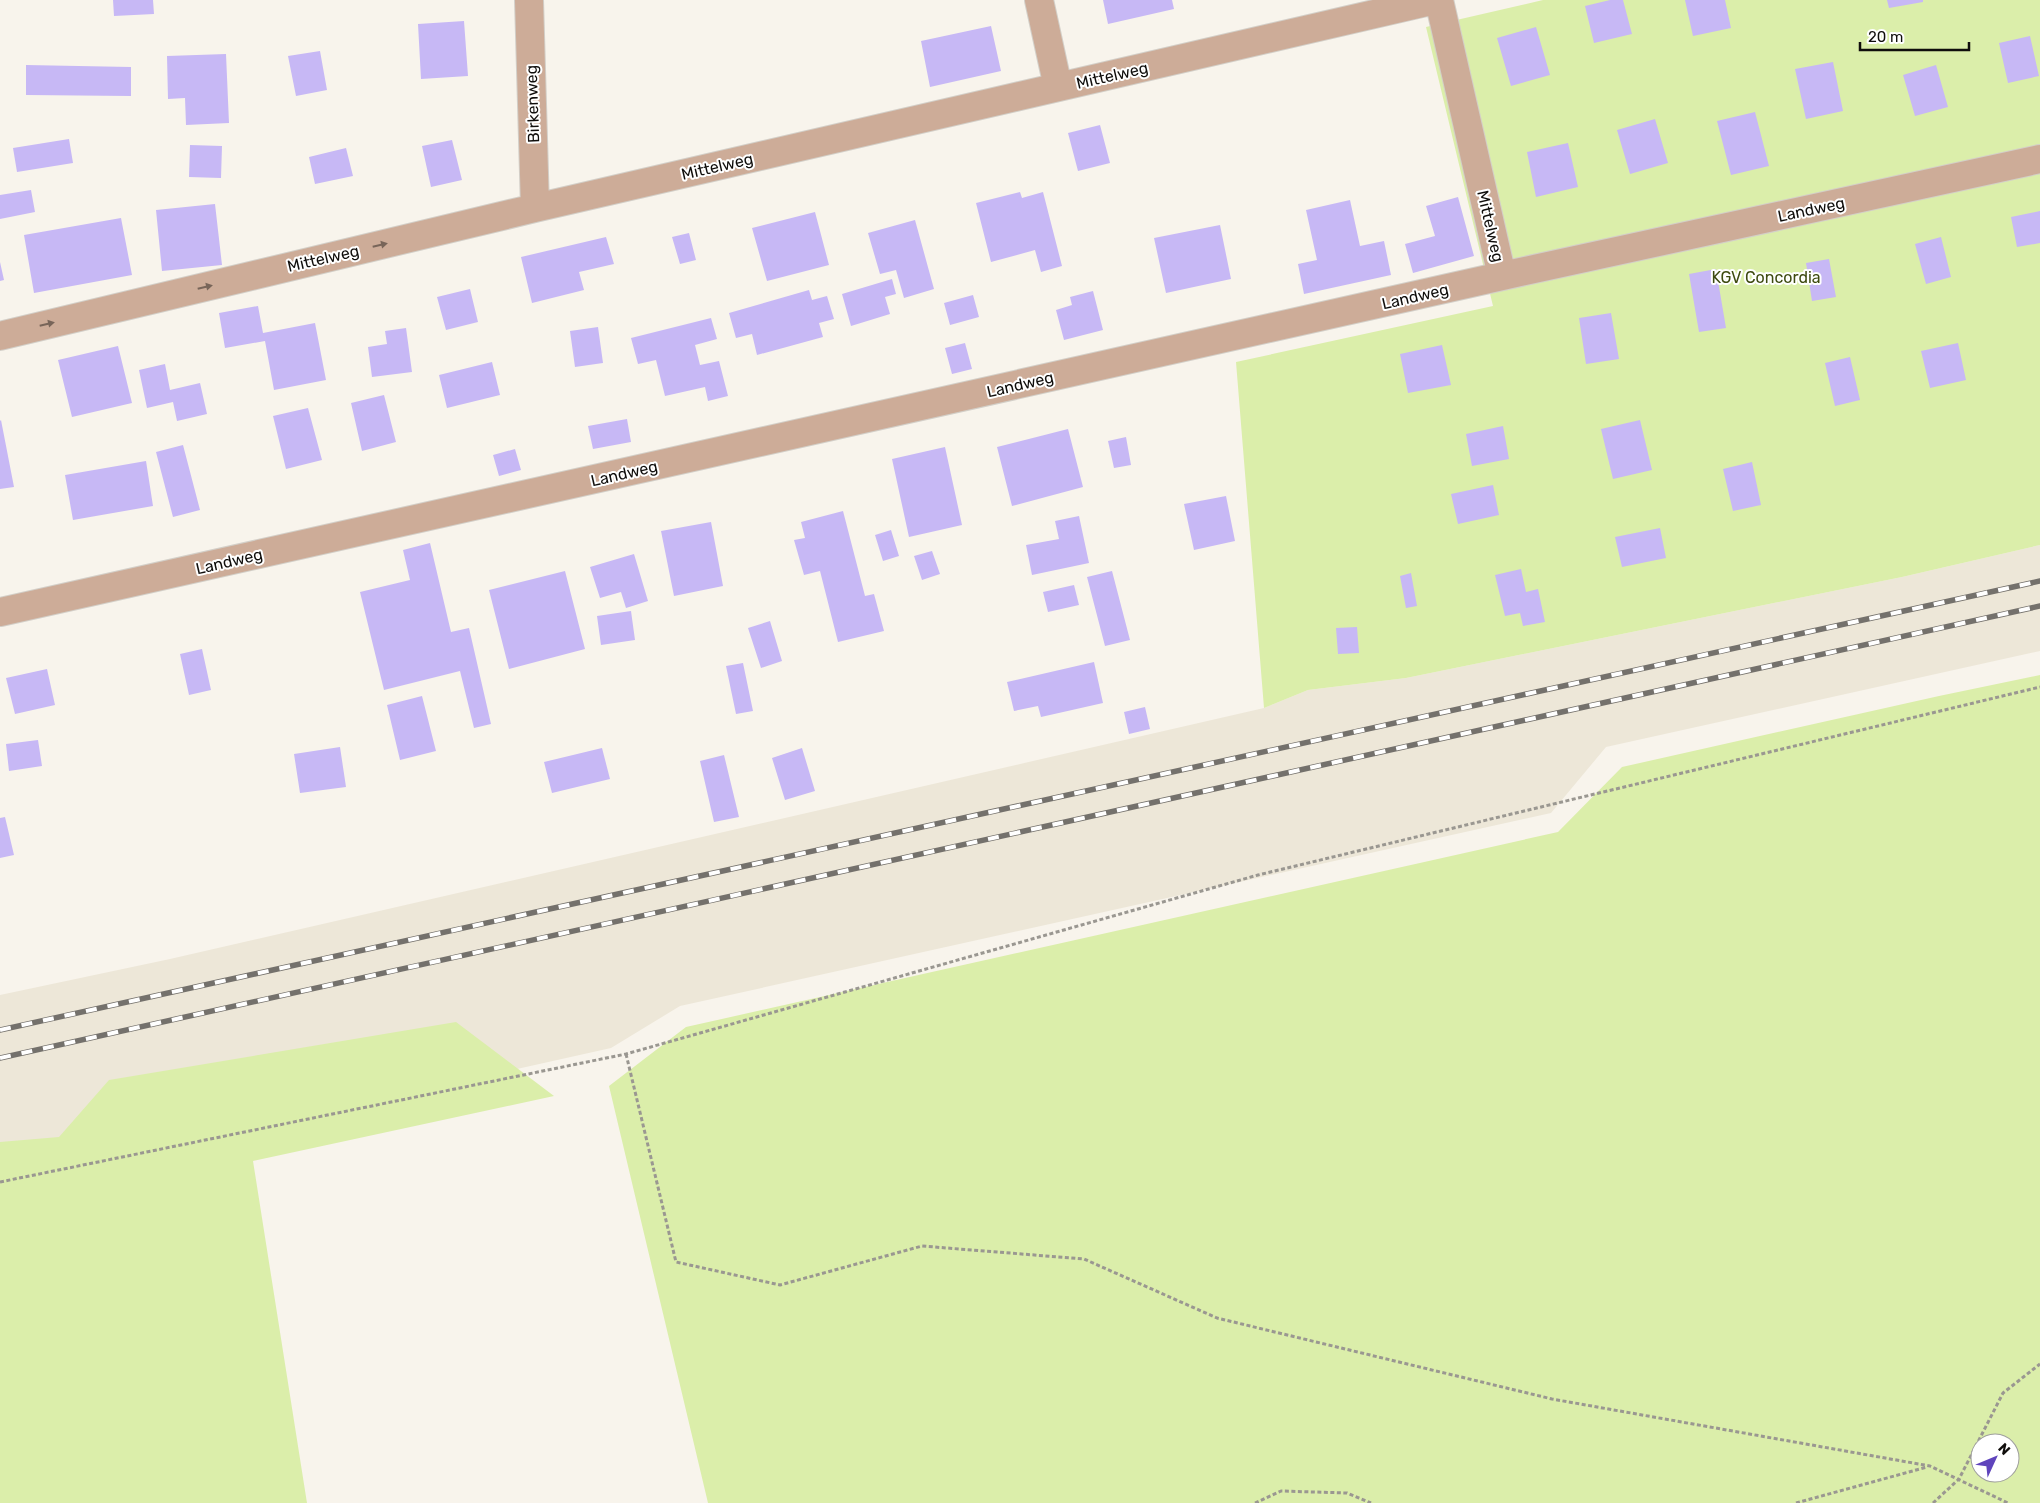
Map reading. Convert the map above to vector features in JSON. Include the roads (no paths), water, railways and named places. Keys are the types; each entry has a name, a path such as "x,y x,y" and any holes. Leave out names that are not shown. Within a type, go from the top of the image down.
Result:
{"street":[{"name":"Birkenweg","path":"529,0 535,208"},
{"path":"1039,0 1058,87"},
{"name":"Mittelweg","path":"0,336 535,208 1435,0"},
{"name":"Mittelweg","path":"1440,0 1502,276"},
{"name":"Landweg","path":"0,612 1502,276 2040,159"}],"railway":[{"path":"0,1030 2040,581"},
{"path":"0,1058 2040,606"}],"park label":[{"name":"KGV Concordia","path":"1766,277"}]}
